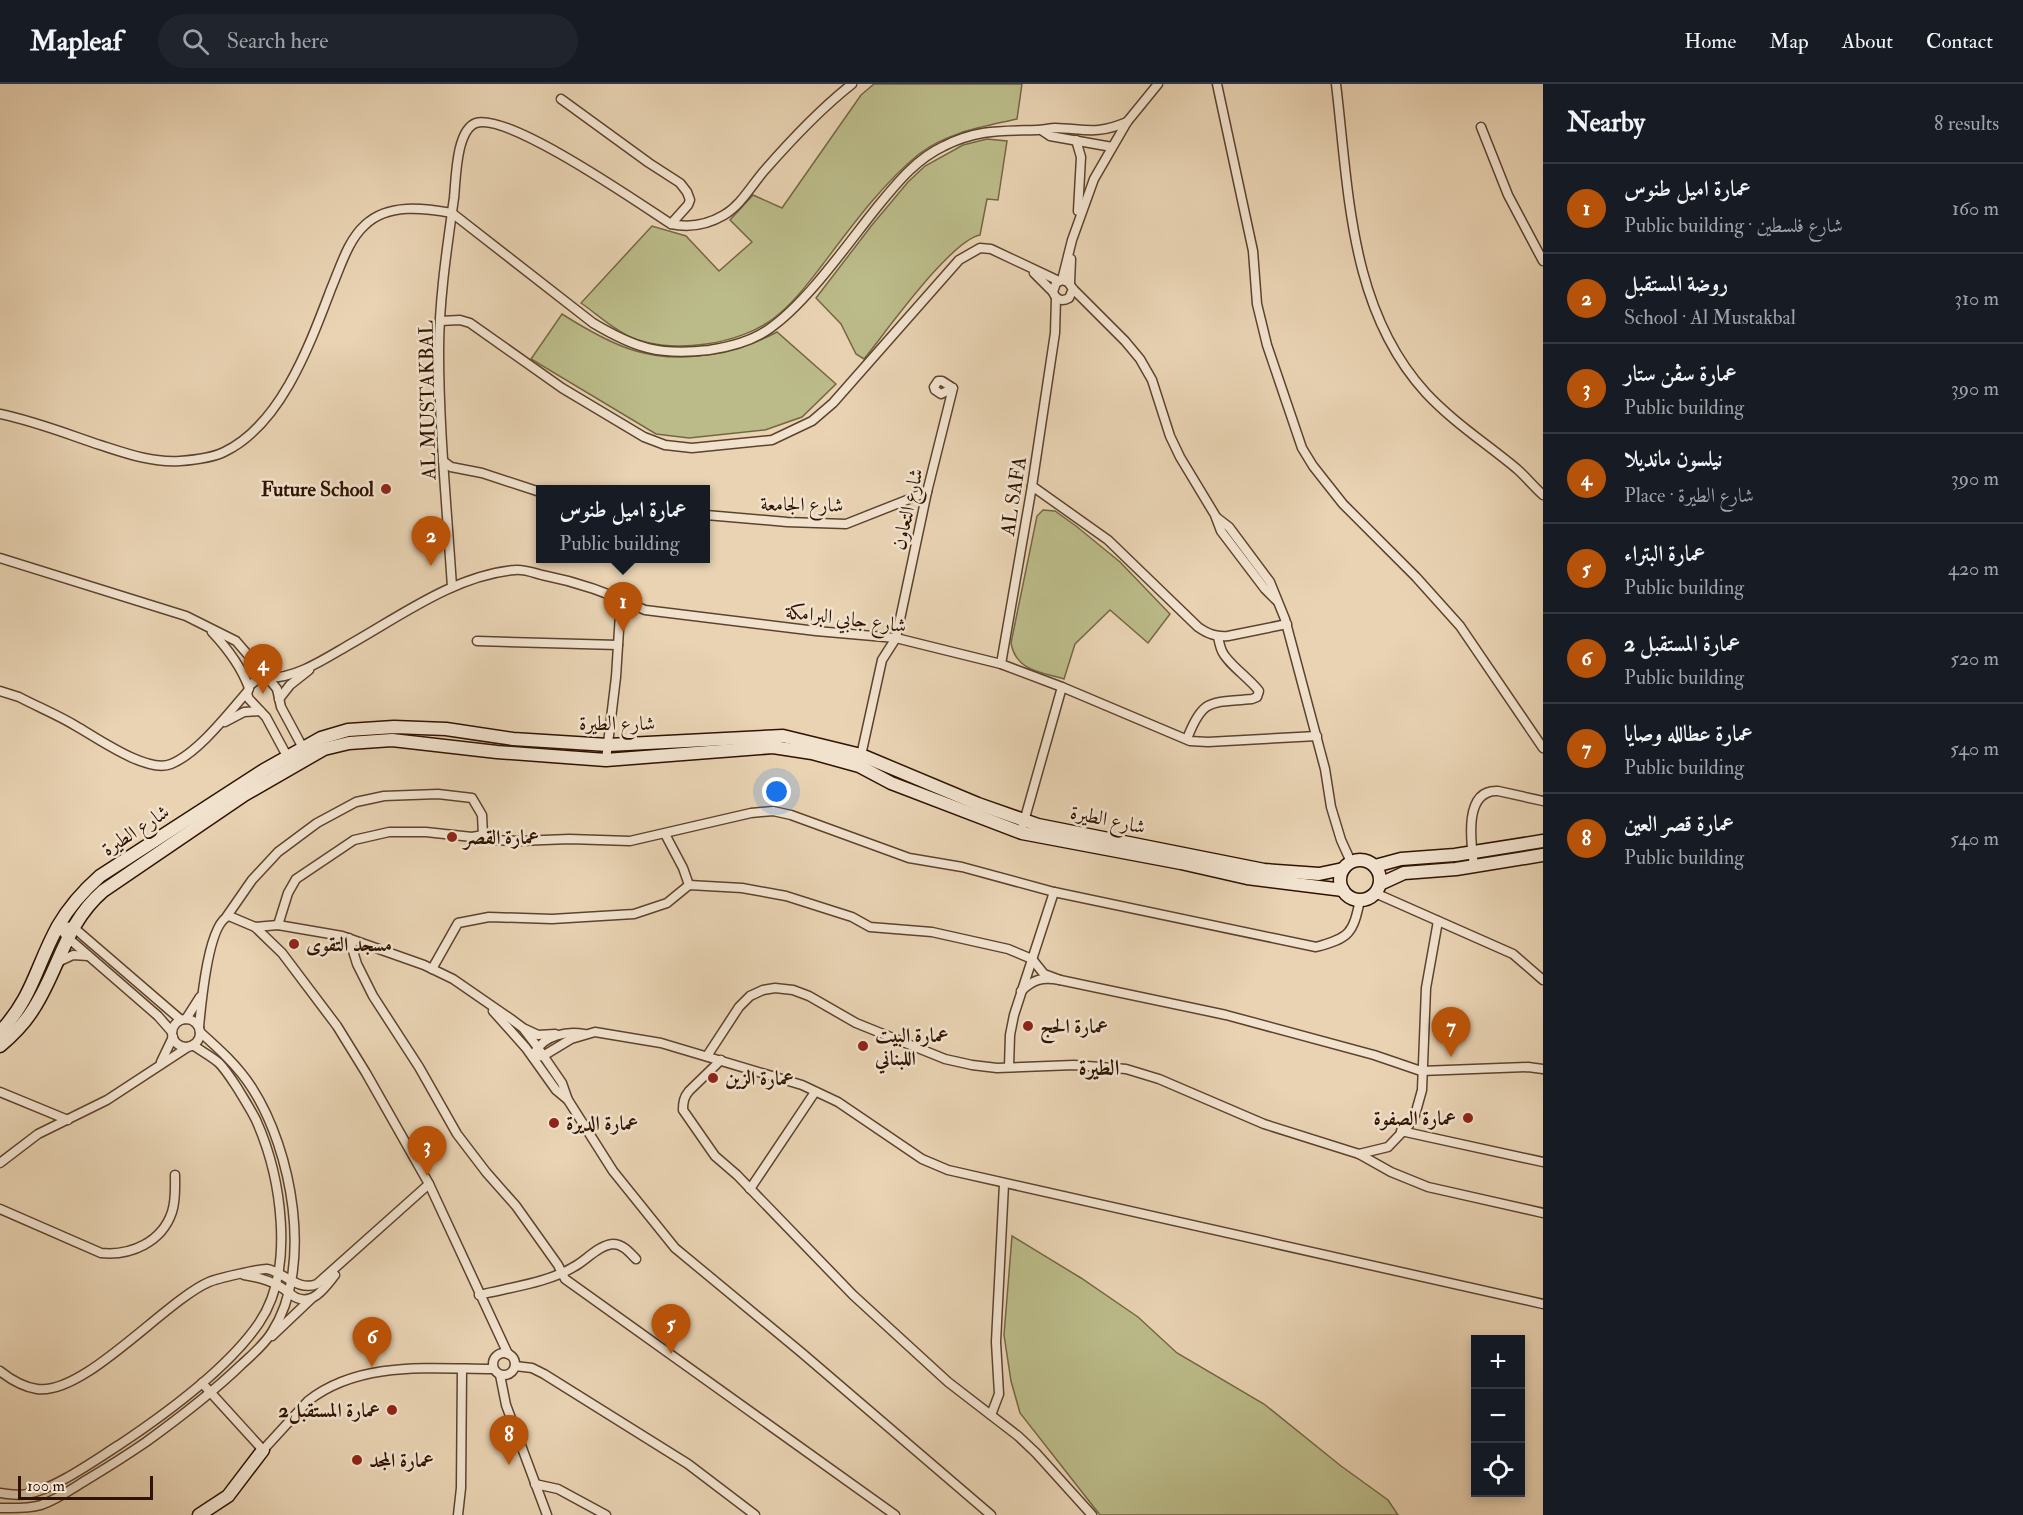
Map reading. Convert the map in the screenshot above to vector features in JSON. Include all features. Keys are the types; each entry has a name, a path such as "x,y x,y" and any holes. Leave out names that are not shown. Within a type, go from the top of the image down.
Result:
{"main road":[{"name":"شارع الطيرة","path":"0,1032 24,1003 58,926 84,890 100,876 287,756 321,738 348,730 394,727 446,729 513,739 608,744 783,736 860,760 891,783 1023,827 1247,878 1343,890"},
{"name":"شارع الطيرة","path":"0,1046 30,1014 70,932 84,910 103,891 244,795 324,749 392,740 497,752 606,760 773,747 860,760"},
{"name":"شارع الطيرة","path":"1023,827 1060,830 1264,870 1318,874 1347,866"},
{"path":"1375,866 1401,860 1543,841"},
{"path":"1378,888 1380,876 1375,866 1365,860 1347,866 1341,876 1343,890 1349,897 1360,900 1372,896 1378,888 1404,873 1474,866 1543,855"},
{"path":"199,1515 228,1496 263,1450"}],"street":[{"path":"561,99 649,164 680,183 690,200 688,206 671,224 682,227 700,226 719,218 735,207 811,119 852,84"},
{"path":"1055,333 1066,289 1072,240 1094,179 1127,122 1158,84"},
{"path":"1217,84 1253,250 1257,304 1267,345 1302,448 1343,504 1423,584 1460,626 1543,748"},
{"path":"1336,84 1357,252 1368,294 1384,332 1408,373 1428,395 1449,415 1519,471 1543,495"},
{"name":"AL MUSTAKBAL","path":"452,587 443,461 439,351 440,321 462,138 470,127 482,122 526,135 561,153 671,224"},
{"path":"0,414 130,455 154,460 178,461 223,453 256,428 278,403 289,385 312,336 340,265 356,235 376,216 405,209 427,208 452,213 584,316 618,338 652,350 680,352 719,348 757,336 787,314 811,289 901,177 942,146 988,131 1053,128 1104,131 1127,122"},
{"path":"1481,127 1508,195 1543,261"},
{"path":"1041,130 1050,136 1112,147"},
{"path":"1076,140 1081,157 1077,225"},
{"path":"440,321 460,320 476,327 562,388 644,437 665,446 692,448 772,440 812,421 833,403 959,260 970,252 980,248 991,249 1009,256 1066,289 1099,315 1132,350 1152,380 1170,436 1215,515 1221,531 1276,600 1287,624 1317,736 1331,807 1347,866"},
{"path":"1029,268 1055,295"},
{"path":"1055,333 1054,285 1066,289"},
{"path":"1055,295 1066,289"},
{"name":"AL SAFA","path":"1000,664 1032,486 1055,333"},
{"name":"شارع التعاون","path":"860,760 882,660 896,638 927,492 953,388"},
{"path":"443,461 451,467 482,473 536,491"},
{"path":"1032,486 1108,540 1198,627 1218,636 1287,624"},
{"name":"شارع الجامعة","path":"710,514 787,522 846,524 927,492"},
{"path":"0,558 186,616 236,642 275,685 281,707 303,748 300,762 287,756 266,717 251,702 245,676 227,648 207,627"},
{"name":"شارع جابي البرامكة","path":"324,659 452,587 482,576 518,570 568,580 645,610 816,632 896,638 1000,664 1187,739 1208,742 1317,736"},
{"path":"606,760 623,600"},
{"path":"1187,739 1194,721 1206,705 1214,702 1252,699 1258,694 1254,684 1222,651 1218,636"},
{"path":"477,641 618,645"},
{"path":"0,691 38,706 137,759 162,767 178,760 217,727 258,679 287,676 324,659"},
{"path":"279,699 290,685 324,659"},
{"path":"1023,827 1062,687"},
{"path":"217,727 244,712 260,711"},
{"path":"1474,866 1470,832 1476,803 1481,795 1491,790 1543,801"},
{"path":"0,1163 38,1134 107,1100 198,1041 202,994 215,932 220,921 227,916 252,880 285,847 317,823 356,802 384,796 438,794 472,798 482,814 483,835"},
{"path":"278,925 288,893 296,879 354,840 389,832 426,832 472,837 483,835 494,840 519,842 569,840 603,842 665,834 751,813 773,811 791,815 909,858 962,867 1054,892 1316,947 1339,941 1350,931 1355,923 1360,900"},
{"path":"665,834 689,885"},
{"path":"432,969 458,923 489,917 552,919 634,914 667,903 689,885 742,888 786,896 852,917 870,927 932,932 1008,949 1032,959 1044,974 1060,980"},
{"path":"1378,888 1438,921 1514,954 1543,980"},
{"path":"1009,1067 1010,1035 1021,991 1054,892"},
{"path":"202,1383 263,1450 308,1401 328,1388 369,1372 462,1369 511,1372 515,1365 514,1358 508,1353 479,1295 429,1184 337,1026 282,953 255,927 227,916"},
{"path":"1359,1154 1388,1147 1409,1125 1415,1115 1422,1090 1426,988 1438,921"},
{"path":"255,927 278,925 349,938 453,979 523,1028 538,1035 565,1032 585,1034"},
{"path":"58,926 70,932 184,1019 193,1020 239,1069 257,1096 276,1136 285,1164 292,1206 294,1252 288,1292 273,1331 261,1346"},
{"path":"0,1493 27,1494 45,1488 95,1461 202,1383 261,1321 275,1284 281,1255 281,1228 272,1166 256,1120 229,1076 219,1063 190,1046 177,1044 158,1016 89,956 70,932"},
{"path":"349,938 357,964 373,996 419,1067 457,1134 516,1206 571,1285 895,1515"},
{"path":"55,964 68,956 89,956"},
{"path":"1021,991 1031,981 1039,978 1060,980 1226,1015 1374,1055 1421,1071 1528,1067 1543,1069"},
{"path":"707,1056 739,1007 750,996 775,988 809,996 856,1023 945,1059 972,1065 1009,1067 1074,1065 1126,1069 1160,1079 1264,1124 1359,1154 1391,1172 1428,1187 1543,1213"},
{"path":"158,1068 166,1054 175,1024 184,1019 202,994"},
{"path":"485,1002 533,1057 556,1090 568,1100"},
{"path":"523,1028 562,1083 568,1100 613,1171 675,1248 991,1515"},
{"path":"541,1052 555,1036 565,1032"},
{"path":"533,1057 585,1034 595,1032 651,1041 780,1078 815,1092 838,1102 922,1159 948,1170 1543,1304"},
{"path":"555,1074 553,1060 562,1044"},
{"path":"721,1060 685,1097 683,1110 716,1156 853,1294 948,1382 1036,1453 1092,1515"},
{"path":"0,1092 68,1120"},
{"path":"750,1189 815,1092"},
{"path":"1401,1131 1543,1162"},
{"path":"0,1209 101,1253 117,1255 135,1250 160,1234 172,1211 175,1198 175,1175"},
{"path":"0,1371 36,1389 49,1389 62,1385 76,1379 133,1340 209,1282 264,1268 291,1281 312,1287 346,1260 429,1184"},
{"path":"991,1415 999,1394 996,1342 1004,1184"},
{"path":"479,1295 562,1274 604,1246 611,1244 623,1247 636,1258"},
{"path":"0,1508 29,1508 41,1505 61,1496 134,1451 211,1393 327,1285 346,1260"},
{"path":"241,1275 259,1277 300,1299 312,1298"},
{"path":"508,1353 501,1353 492,1363 547,1515"},
{"path":"515,1365 532,1368 544,1374 688,1464 755,1515"},
{"path":"458,1515 461,1488 462,1369"},
{"path":"535,1484 558,1489 606,1515"}],"green space":[{"path":"874,84 1022,84 1017,119 954,135 919,154 880,192 794,300 759,328 715,343 684,346 661,345 628,336 581,303 652,226 686,236 719,271 752,242 730,220 753,195 782,208 861,95"},
{"path":"987,139 1007,141 998,200 987,199 980,235 967,241 936,270 902,309 864,359 856,354 841,324 816,298 872,225 908,182 925,166 963,145"},
{"path":"562,314 599,336 635,351 673,357 725,351 755,342 777,332 836,384 802,417 765,430 689,438 656,434 531,359"},
{"path":"1043,510 1055,511 1120,562 1170,614 1148,643 1110,610 1075,644 1064,679 1038,672 1024,665 1018,659 1011,643 1037,516"},
{"path":"1012,1236 1081,1278 1138,1317 1177,1353 1264,1404 1341,1466 1388,1500 1398,1515 1100,1515 1020,1413 1011,1381 1004,1335"}],"place":[{"name":"Future School","path":"386,489"},
{"name":"روضة المستقبل","path":"431,566"},
{"name":"عمارة اميل طنوس","path":"623,632"},
{"name":"نيلسون مانديلا","path":"263,694"},
{"name":"عمارة القصر","path":"452,837"},
{"name":"مسجد التقوى","path":"294,944"},
{"name":"عمارة الحج","path":"1028,1026"},
{"name":"عمارة البيت اللبناني","path":"863,1046"},
{"name":"عمارة عطالله وصايا","path":"1451,1057"},
{"name":"عمارة الزين","path":"713,1078"},
{"name":"عمارة الصفوة","path":"1468,1118"},
{"name":"عمارة الديرة","path":"554,1123"},
{"name":"عمارة سڤن ستار","path":"427,1176"},
{"name":"عمارة البتراء","path":"671,1354"},
{"name":"عمارة المستقبل 2","path":"372,1367"},
{"name":"عمارة المستقبل2","path":"392,1410"},
{"name":"عمارة المجد","path":"357,1460"},
{"name":"عمارة قصر العين","path":"509,1465"}],"district":[{"name":"الطيرة","path":"1099,1067"}]}
